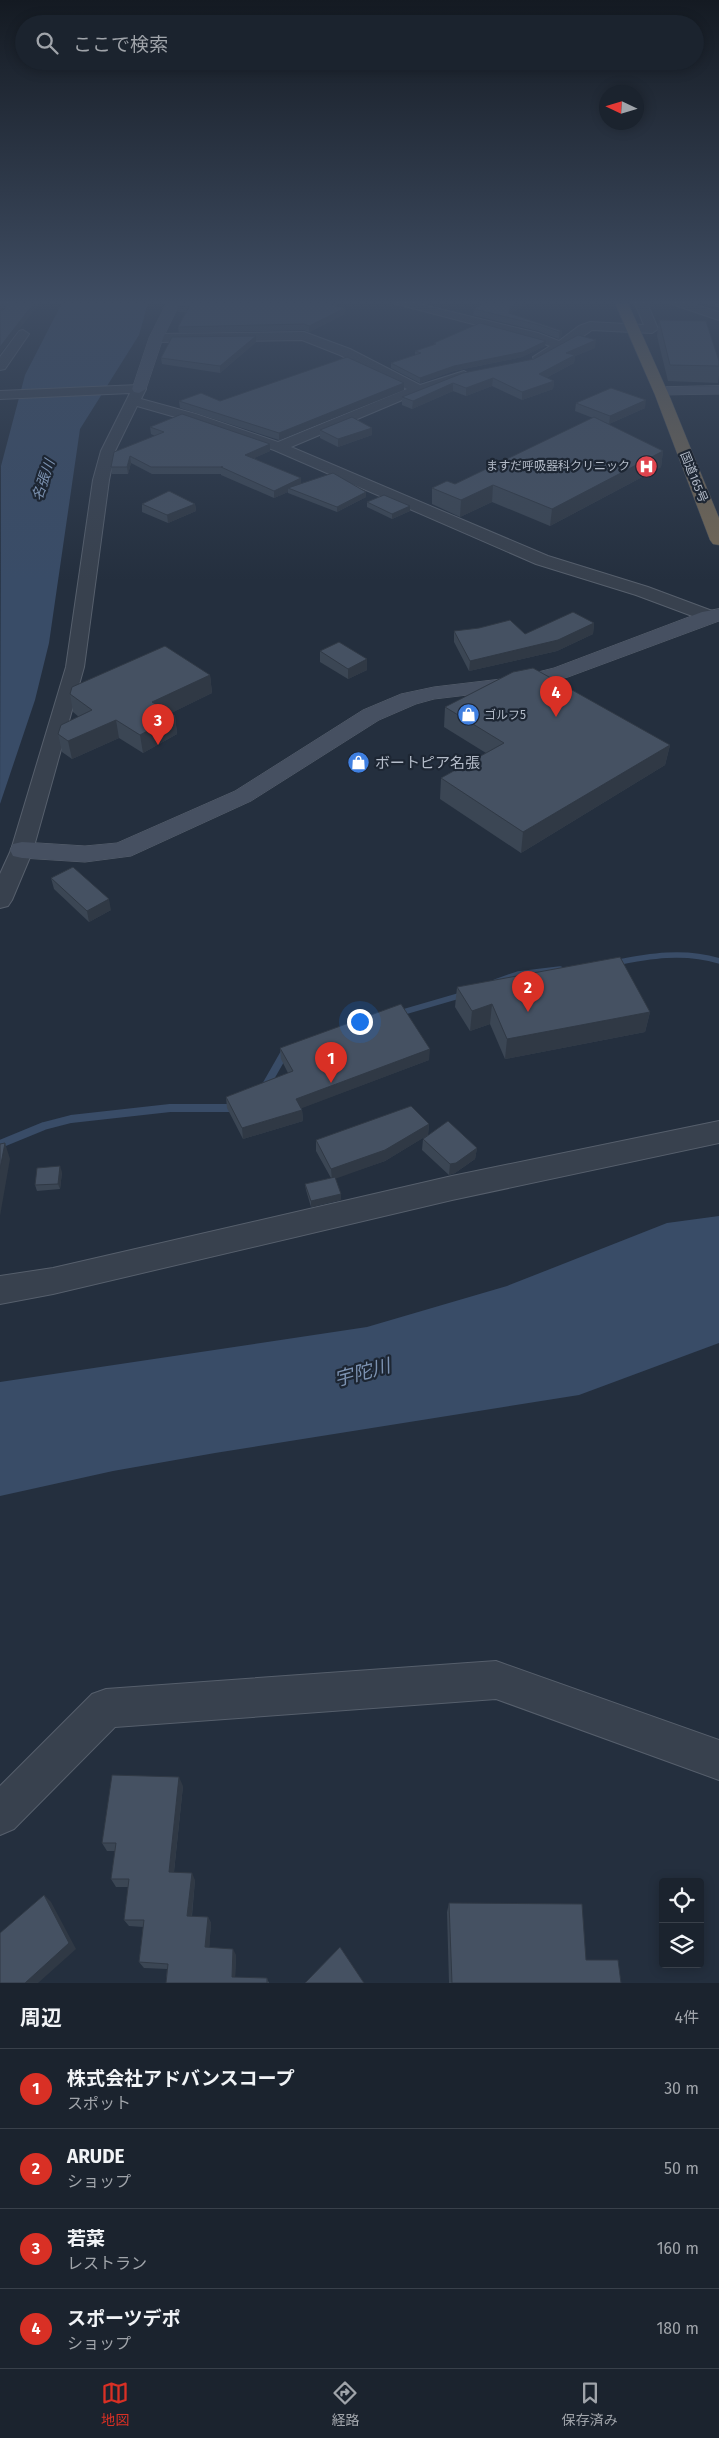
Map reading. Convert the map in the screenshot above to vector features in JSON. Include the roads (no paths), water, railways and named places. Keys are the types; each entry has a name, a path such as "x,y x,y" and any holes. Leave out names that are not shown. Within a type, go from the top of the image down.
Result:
{"highway":[{"name":"国道165号","path":"662,396 719,540"}],"street":[{"path":"0,900 22,850 77,657 101,480 108,452 133,396"},
{"path":"140,396 191,417 279,447 542,560 714,616"},
{"path":"279,447 405,396"},
{"path":"22,850 85,854 122,850 243,796 372,715 393,705 434,693 518,683 561,672 714,616"},
{"path":"0,1290 53,1281 452,1188 719,1132"},
{"path":"0,1815 106,1708 496,1680 719,1760"}],"water":[{"name":"名張川","path":"20,396 101,396 80,429 49,643 35,700 0,804 1,466"},
{"name":"宇陀川","path":"719,1216 719,1343 579,1395 215,1453 113,1471 0,1496 0,1382 367,1327 507,1286 667,1223"}],"waterway":[{"path":"614,963 666,955 693,956 719,961"},
{"path":"495,982 518,974 560,969"},
{"path":"400,1013 462,995"},
{"path":"265,1087 285,1052"},
{"path":"0,1144 44,1126 71,1119 170,1108 234,1108"}],"place":[{"name":"ますだ呼吸器科クリニック","path":"646,466"},
{"name":"ゴルフ5","path":"468,715"},
{"name":"スポーツデポ","path":"556,717"},
{"name":"若菜","path":"158,745"},
{"name":"ボートピア名張","path":"359,763"},
{"name":"ARUDE","path":"528,1012"},
{"name":"株式会社アドバンスコープ","path":"331,1083"}]}
